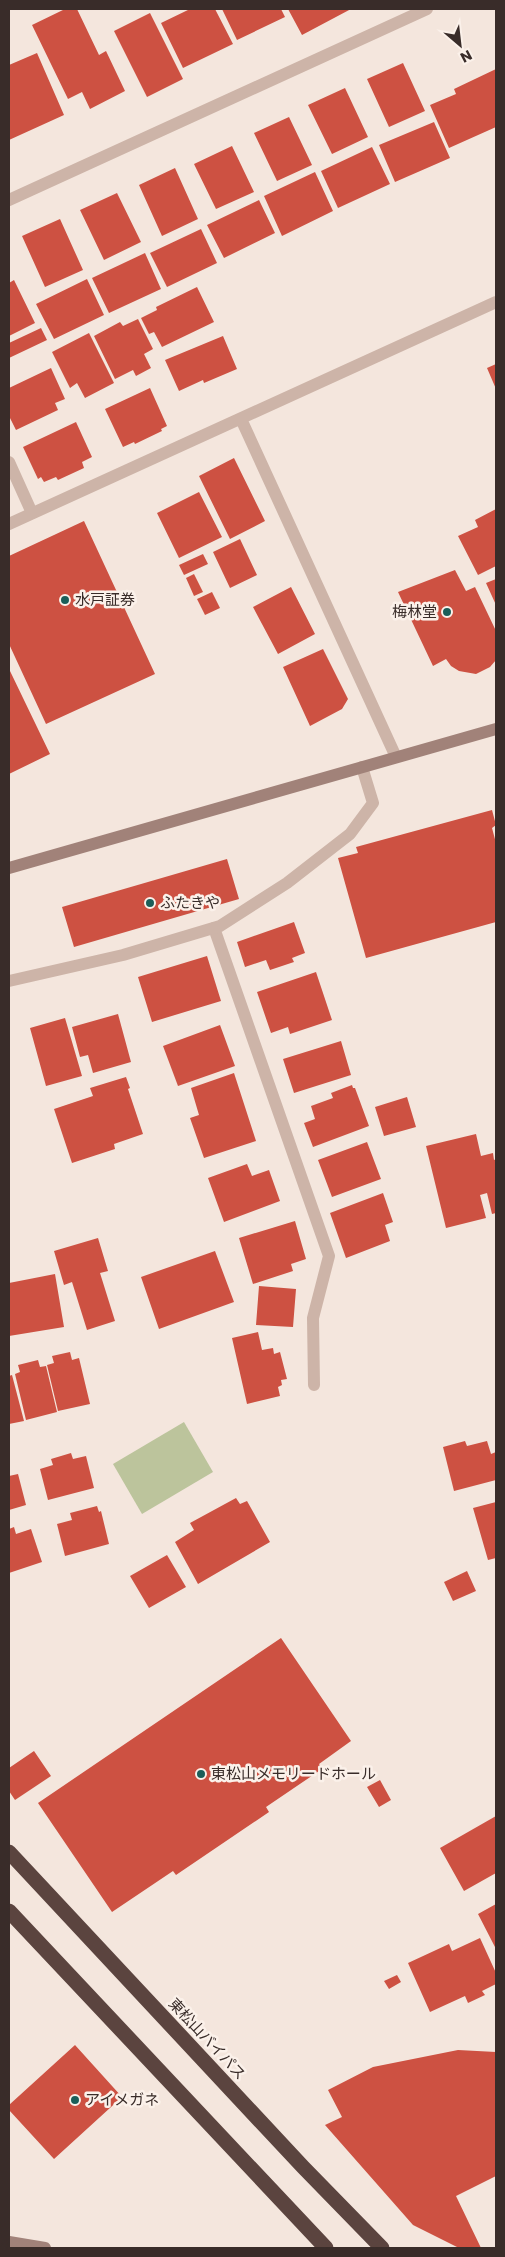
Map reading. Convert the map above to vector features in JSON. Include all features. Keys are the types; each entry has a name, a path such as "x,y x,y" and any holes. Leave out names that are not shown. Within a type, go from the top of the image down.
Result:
{"highway":[{"name":"東松山バイパス","path":"9,1852 303,2167 382,2248"},
{"path":"9,1911 326,2248"}],"street":[{"path":"9,200 427,9"},
{"path":"9,524 496,302"},
{"path":"241,419 396,757"},
{"path":"9,462 32,513"},
{"path":"9,868 496,728"},
{"path":"9,981 123,955 220,926 287,883 350,834 373,803 362,767"},
{"path":"214,928 329,1256 313,1318 314,1385"},
{"path":"9,2242 46,2248"}],"green space":[{"path":"184,1422 213,1472 142,1514 113,1464"}],"building":[{"path":"65,9 77,9 99,55 106,51 125,91 90,109 82,92 68,99 32,25"},
{"path":"190,9 215,9 233,44 183,68 161,23"},
{"path":"222,9 281,9 285,17 237,40"},
{"path":"288,9 351,9 302,35"},
{"path":"150,13 183,79 147,97 114,31"},
{"path":"37,53 64,115 9,140 9,65"},
{"path":"403,63 425,111 389,127 367,79"},
{"path":"496,69 496,127 449,148 430,105 456,94 454,89"},
{"path":"345,88 368,137 332,154 308,105"},
{"path":"289,117 312,165 277,181 254,133"},
{"path":"434,122 450,158 395,182 379,145"},
{"path":"232,146 254,192 216,209 194,164"},
{"path":"372,147 390,184 338,208 321,171"},
{"path":"175,168 198,219 162,236 139,185"},
{"path":"315,172 333,211 282,236 264,196"},
{"path":"117,193 141,242 104,260 80,210"},
{"path":"259,200 275,233 224,258 207,225"},
{"path":"60,219 83,270 45,287 22,236"},
{"path":"201,229 217,263 167,287 150,253"},
{"path":"145,253 161,289 109,313 92,278"},
{"path":"87,279 104,315 54,339 36,304"},
{"path":"14,280 35,323 9,336 9,283"},
{"path":"197,287 214,322 162,347 154,332 149,334 141,318 157,310 156,307"},
{"path":"138,319 153,349 144,354 151,368 136,376 133,370 115,379 94,336 120,322 123,326"},
{"path":"41,328 47,340 9,358 9,343"},
{"path":"89,333 114,383 85,398 77,383 70,388 52,352"},
{"path":"223,336 237,369 204,383 203,380 179,391 165,360"},
{"path":"496,364 496,389 487,368"},
{"path":"51,368 65,399 55,403 58,410 16,430 9,416 9,388"},
{"path":"150,388 167,426 161,429 162,431 135,444 134,442 123,447 105,409"},
{"path":"76,422 92,457 82,462 84,468 58,480 56,477 44,482 41,477 38,479 23,447"},
{"path":"234,458 265,521 230,539 199,476"},
{"path":"199,492 222,537 179,558 157,513"},
{"path":"496,509 496,566 478,575 458,536 478,527 475,520"},
{"name":"水戸証券","path":"84,521 155,674 46,724 9,644 9,556"},
{"path":"240,539 257,575 230,588 213,552"},
{"path":"203,554 208,564 184,575 179,565"},
{"name":"梅林堂","path":"455,570 466,591 475,587 496,631 496,660 490,667 476,674 459,671 451,666 446,659 433,666 398,592"},
{"path":"194,574 203,592 194,596 186,578"},
{"path":"496,579 496,605 486,583"},
{"path":"291,587 315,634 278,654 253,607"},
{"path":"212,592 220,608 205,615 197,599"},
{"path":"323,649 348,699 342,709 310,726 283,667"},
{"path":"9,671 50,754 9,774"},
{"path":"492,810 496,825 492,828 496,843 496,922 366,958 338,858 358,853 356,847"},
{"name":"ふたきや","path":"227,859 239,899 74,947 62,907"},
{"path":"294,922 305,953 292,958 294,962 270,970 266,960 245,967 237,942"},
{"path":"207,956 221,1001 152,1022 138,977"},
{"path":"316,972 332,1020 290,1034 288,1027 271,1033 257,992"},
{"path":"118,1014 131,1062 93,1073 88,1055 80,1057 72,1027"},
{"path":"65,1018 82,1076 46,1086 30,1028"},
{"path":"220,1025 235,1066 178,1086 163,1046"},
{"path":"341,1041 351,1075 294,1093 283,1059"},
{"path":"234,1073 256,1141 204,1158 190,1118 199,1115 191,1088"},
{"path":"126,1077 130,1088 128,1089 143,1134 114,1144 115,1149 72,1163 54,1109 93,1096 90,1088"},
{"path":"352,1085 355,1088 369,1126 313,1147 304,1123 315,1119 311,1106 333,1098 331,1093"},
{"path":"407,1097 416,1127 384,1136 375,1107"},
{"path":"476,1134 481,1156 493,1153 494,1160 496,1159 496,1213 492,1214 487,1193 480,1195 486,1218 446,1228 426,1146"},
{"path":"367,1142 381,1179 332,1197 318,1160"},
{"path":"247,1164 252,1176 269,1170 280,1201 224,1222 208,1178"},
{"path":"383,1193 393,1222 385,1225 390,1241 346,1258 330,1213"},
{"path":"295,1221 306,1259 291,1264 293,1271 253,1284 239,1238"},
{"path":"98,1238 108,1271 100,1273 115,1321 87,1330 72,1282 64,1285 54,1251"},
{"path":"215,1251 234,1302 159,1329 141,1277"},
{"path":"55,1274 64,1327 9,1336 9,1283"},
{"path":"259,1286 296,1289 293,1327 256,1325"},
{"path":"258,1332 262,1350 273,1348 274,1354 280,1352 287,1379 281,1380 282,1385 278,1387 280,1396 247,1404 232,1338"},
{"path":"70,1352 72,1360 79,1358 90,1404 58,1411 47,1365 54,1363 52,1356"},
{"path":"38,1360 40,1367 46,1366 57,1412 26,1420 15,1374 20,1372 18,1365"},
{"path":"12,1375 24,1421 9,1424 9,1376"},
{"path":"465,1441 467,1446 487,1441 491,1454 496,1452 496,1480 454,1491 443,1447"},
{"path":"71,1453 73,1459 86,1456 94,1488 48,1500 40,1469 53,1465 51,1459"},
{"path":"18,1474 26,1505 9,1510 9,1476"},
{"path":"236,1498 240,1504 247,1501 270,1542 198,1584 175,1542 194,1530 190,1523"},
{"path":"496,1502 496,1558 488,1560 473,1508"},
{"path":"97,1506 99,1512 101,1511 109,1544 65,1556 57,1524 72,1520 70,1513"},
{"path":"14,1527 16,1534 31,1529 42,1562 9,1573 9,1529"},
{"path":"167,1555 186,1587 149,1608 130,1576"},
{"path":"467,1571 476,1591 453,1601 444,1582"},
{"path":"281,1638 351,1741 319,1764 322,1769 266,1807 269,1812 176,1875 173,1871 112,1912 38,1803"},
{"path":"34,1751 51,1776 15,1800 9,1791 9,1768"},
{"path":"380,1780 391,1800 379,1807 367,1787"},
{"path":"496,1816 496,1873 464,1891 440,1848"},
{"path":"496,1904 496,1949 478,1914"},
{"path":"480,1938 496,1973 496,1984 482,1991 485,1995 468,2003 465,1996 430,2012 408,1963 449,1944 452,1951"},
{"path":"397,1975 401,1982 389,1989 384,1981"},
{"path":"75,2045 122,2097 54,2159 9,2110 9,2105"},
{"path":"458,2050 496,2052 496,2176 456,2196 481,2248 459,2248 413,2225 325,2125 342,2117 328,2090 373,2067"}],"place":[{"name":"水戸証券","path":"65,600"},
{"name":"梅林堂","path":"447,612"},
{"name":"ふたきや","path":"150,903"},
{"name":"東松山メモリードホール","path":"201,1774"},
{"name":"アイメガネ","path":"75,2100"}]}
